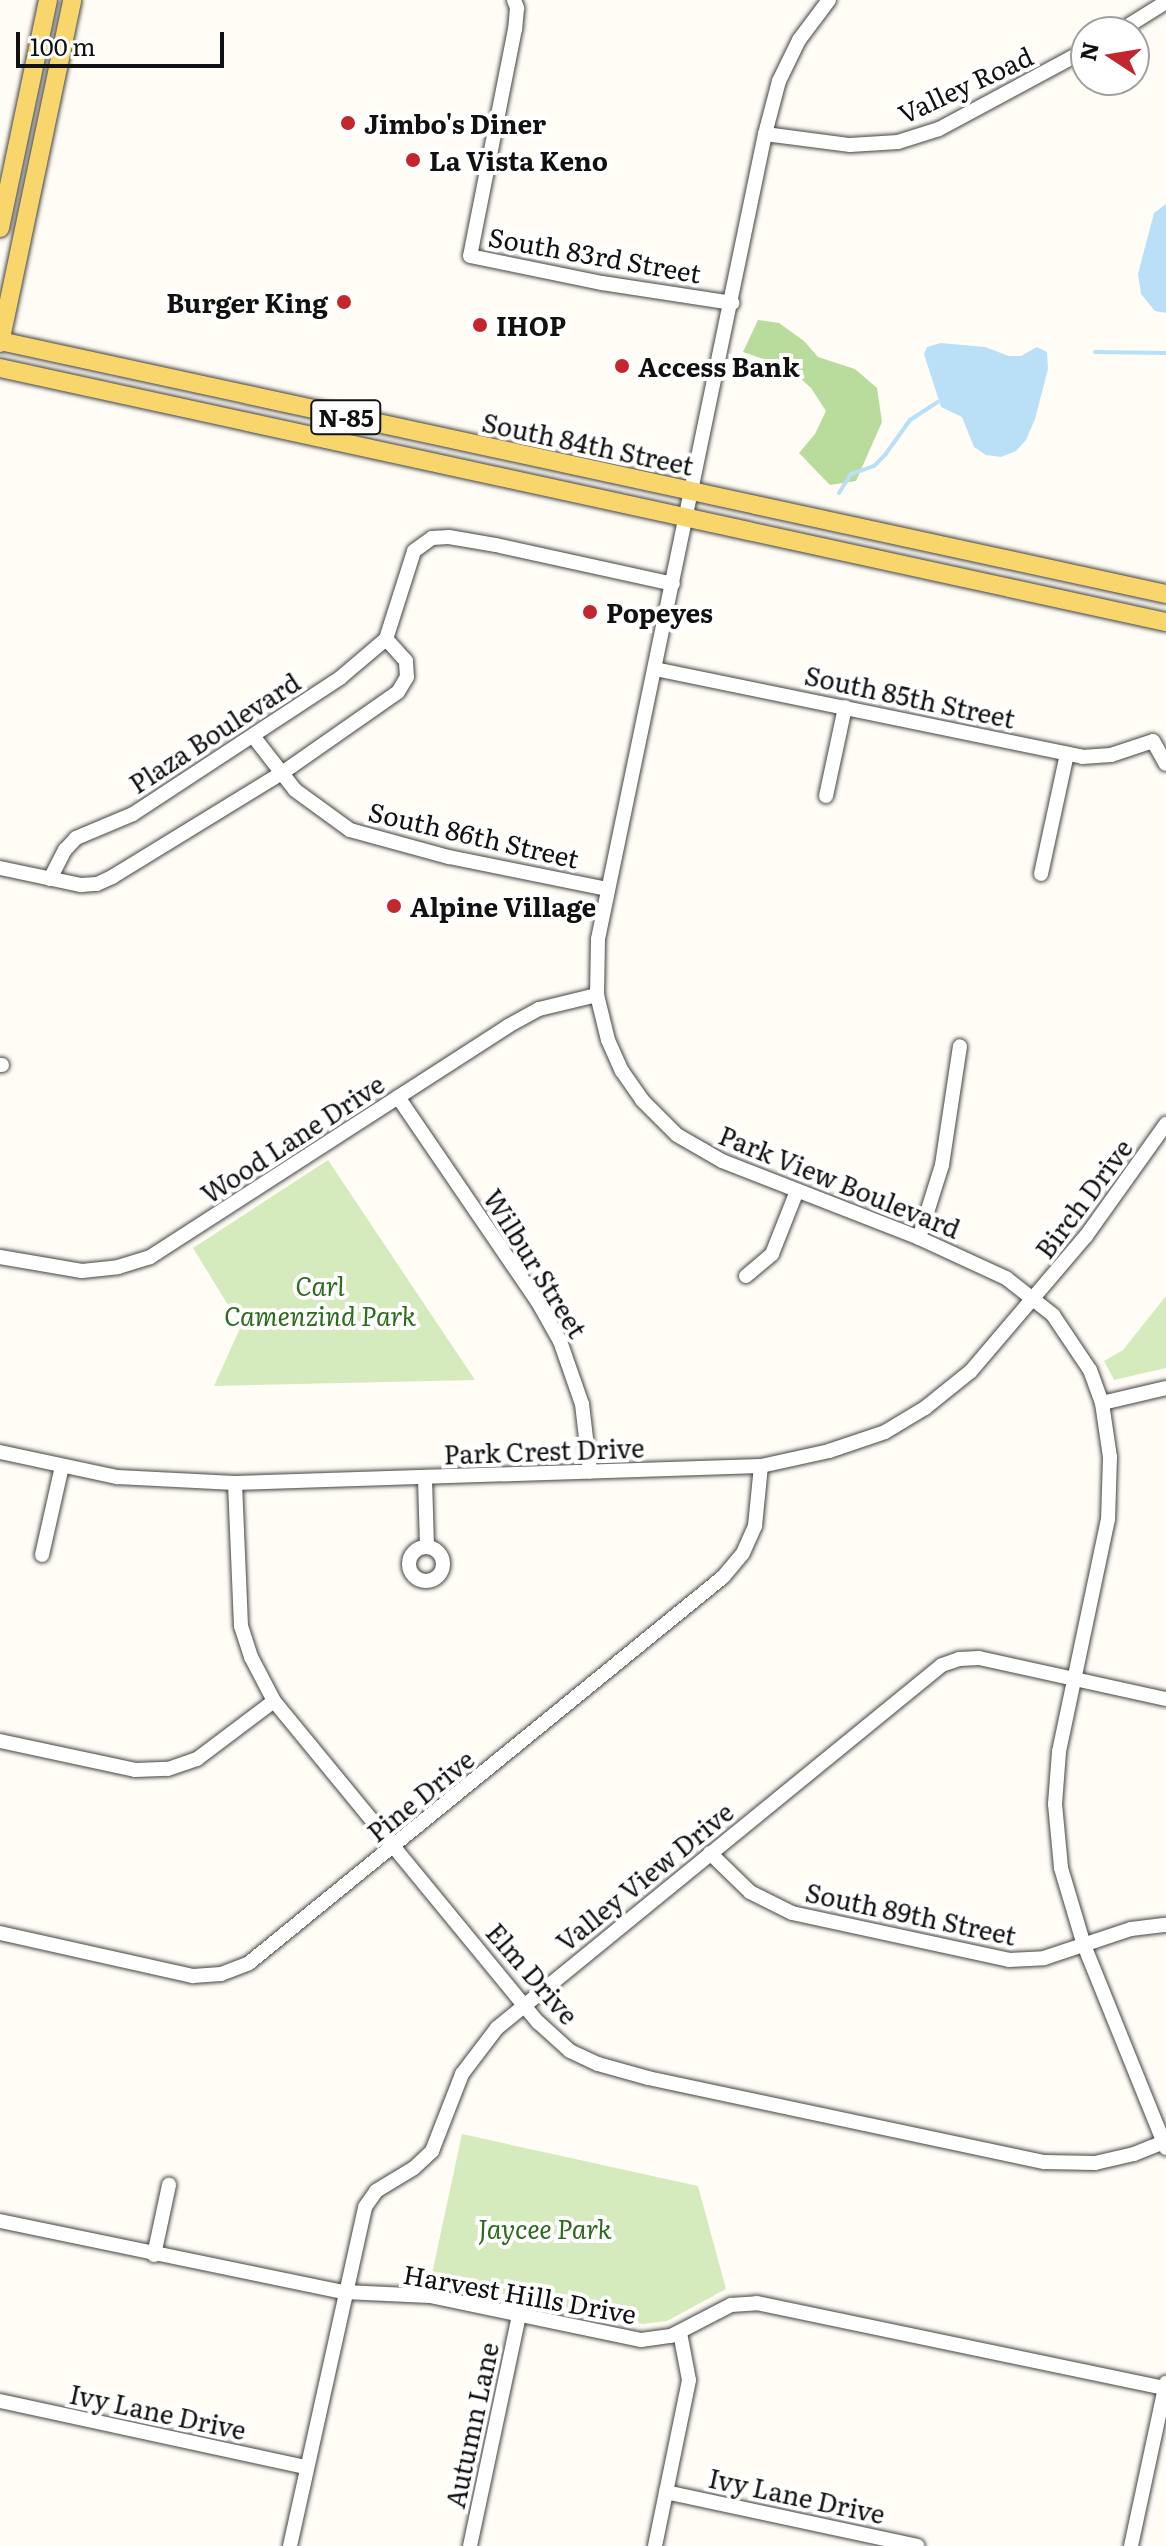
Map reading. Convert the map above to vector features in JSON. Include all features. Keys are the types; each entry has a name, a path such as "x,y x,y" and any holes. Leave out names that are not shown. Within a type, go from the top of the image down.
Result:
{"main road":[{"path":"0,228 48,0"},
{"path":"0,341 72,0"},
{"name":"South 84th Street","path":"0,341 1166,594"},
{"name":"South 84th Street","path":"0,368 1166,622"}],"street":[{"name":"South 83rd Street","path":"514,0 517,8 515,29 470,256 602,283 732,303"},
{"name":"Park View Boulevard","path":"829,0 799,40 779,81 765,134 598,939 597,995 615,1058 631,1086 659,1119 709,1155 919,1238 994,1272 1035,1299 1077,1347 1090,1370 1102,1403 1110,1457 1108,1519 1059,1752 1055,1804 1061,1868 1084,1945 1165,2144"},
{"path":"1144,16 1166,2"},
{"name":"Valley Road","path":"765,134 850,145 898,142 939,129 1070,59"},
{"path":"0,868 81,885 104,881 282,773 398,692 407,677 406,661 386,639 414,551 432,538 496,545 673,584"},
{"name":"Plaza Boulevard","path":"50,879 65,850 76,838 133,814 340,678 386,639"},
{"name":"South 85th Street","path":"655,669 1067,754 1101,757 1153,741 1166,764"},
{"path":"826,796 845,707"},
{"name":"South 86th Street","path":"253,736 282,773 321,812 350,830 449,857 608,889"},
{"path":"1041,874 1067,754"},
{"name":"Wood Lane Drive","path":"0,1257 82,1271 140,1261 221,1214 398,1097 539,1009 597,995"},
{"path":"919,1238 942,1165 960,1046"},
{"name":"Wilbur Street","path":"398,1097 538,1302 560,1341 582,1404 590,1472"},
{"name":"Birch Drive","path":"1035,1299 1108,1208 1166,1124"},
{"path":"746,1276 772,1254 797,1191"},
{"name":"Park Crest Drive","path":"0,1452 117,1477 235,1483 761,1466 829,1451 885,1432 971,1371 1035,1299"},
{"path":"1102,1403 1166,1388"},
{"path":"42,1555 62,1466"},
{"name":"Pine Drive","path":"0,1933 179,1975 221,1974 260,1956 723,1577 743,1553 755,1526 761,1466"},
{"path":"425,1479 427,1547"},
{"name":"Elm Drive","path":"235,1483 241,1626 251,1657 274,1701 524,2004 570,2051 598,2064 694,2088 1044,2162 1095,2163 1165,2144"},
{"name":"Valley View Drive","path":"290,2546 358,2228 370,2199 383,2185 428,2156 470,2059 524,2004 942,1665 959,1659 979,1658 1166,1699"},
{"path":"0,1741 135,1770 168,1769 197,1759 274,1701"},
{"name":"South 89th Street","path":"710,1853 758,1898 804,1916 1009,1960 1044,1958 1131,1929 1166,1925"},
{"path":"154,2255 169,2185"},
{"name":"Harvest Hills Drive","path":"0,2221 344,2292 430,2296 641,2340 680,2333 724,2307 765,2304 1166,2386"},
{"name":"Autumn Lane","path":"470,2546 519,2315"},
{"path":"655,2546 689,2380 680,2333"},
{"path":"1131,2546 1166,2386"},
{"name":"Ivy Lane Drive","path":"0,2401 306,2467"},
{"name":"Ivy Lane Drive","path":"666,2492 917,2546"}],"green space":[{"path":"758,320 779,323 804,341 818,357 855,369 877,388 882,422 856,481 830,485 799,453 815,434 826,411 811,388 789,368 743,352"},
{"name":"Carl Camenzind Park","path":"328,1160 475,1380 214,1386 241,1326 193,1248"},
{"path":"1166,1296 1166,1368 1114,1380 1104,1361 1123,1350"},
{"name":"Jaycee Park","path":"462,2134 698,2186 726,2289 667,2321 643,2324 431,2278"}],"water":[{"path":"1166,204 1166,313 1155,311 1141,294 1138,274 1154,213"},
{"path":"941,343 985,347 1009,356 1021,356 1037,347 1047,352 1048,369 1035,419 1026,440 1016,451 1001,457 986,455 974,447 962,417 941,407 924,354 927,347"}],"waterway":[{"path":"1095,352 1166,353"},
{"path":"839,493 851,474 874,466 910,420 938,402"}],"place":[{"name":"Jimbo's Diner","path":"348,123"},
{"name":"La Vista Keno","path":"413,160"},
{"name":"Burger King","path":"344,302"},
{"name":"IHOP","path":"480,325"},
{"name":"Access Bank","path":"622,366"},
{"name":"Popeyes","path":"590,612"},
{"name":"Alpine Village","path":"394,906"}]}
